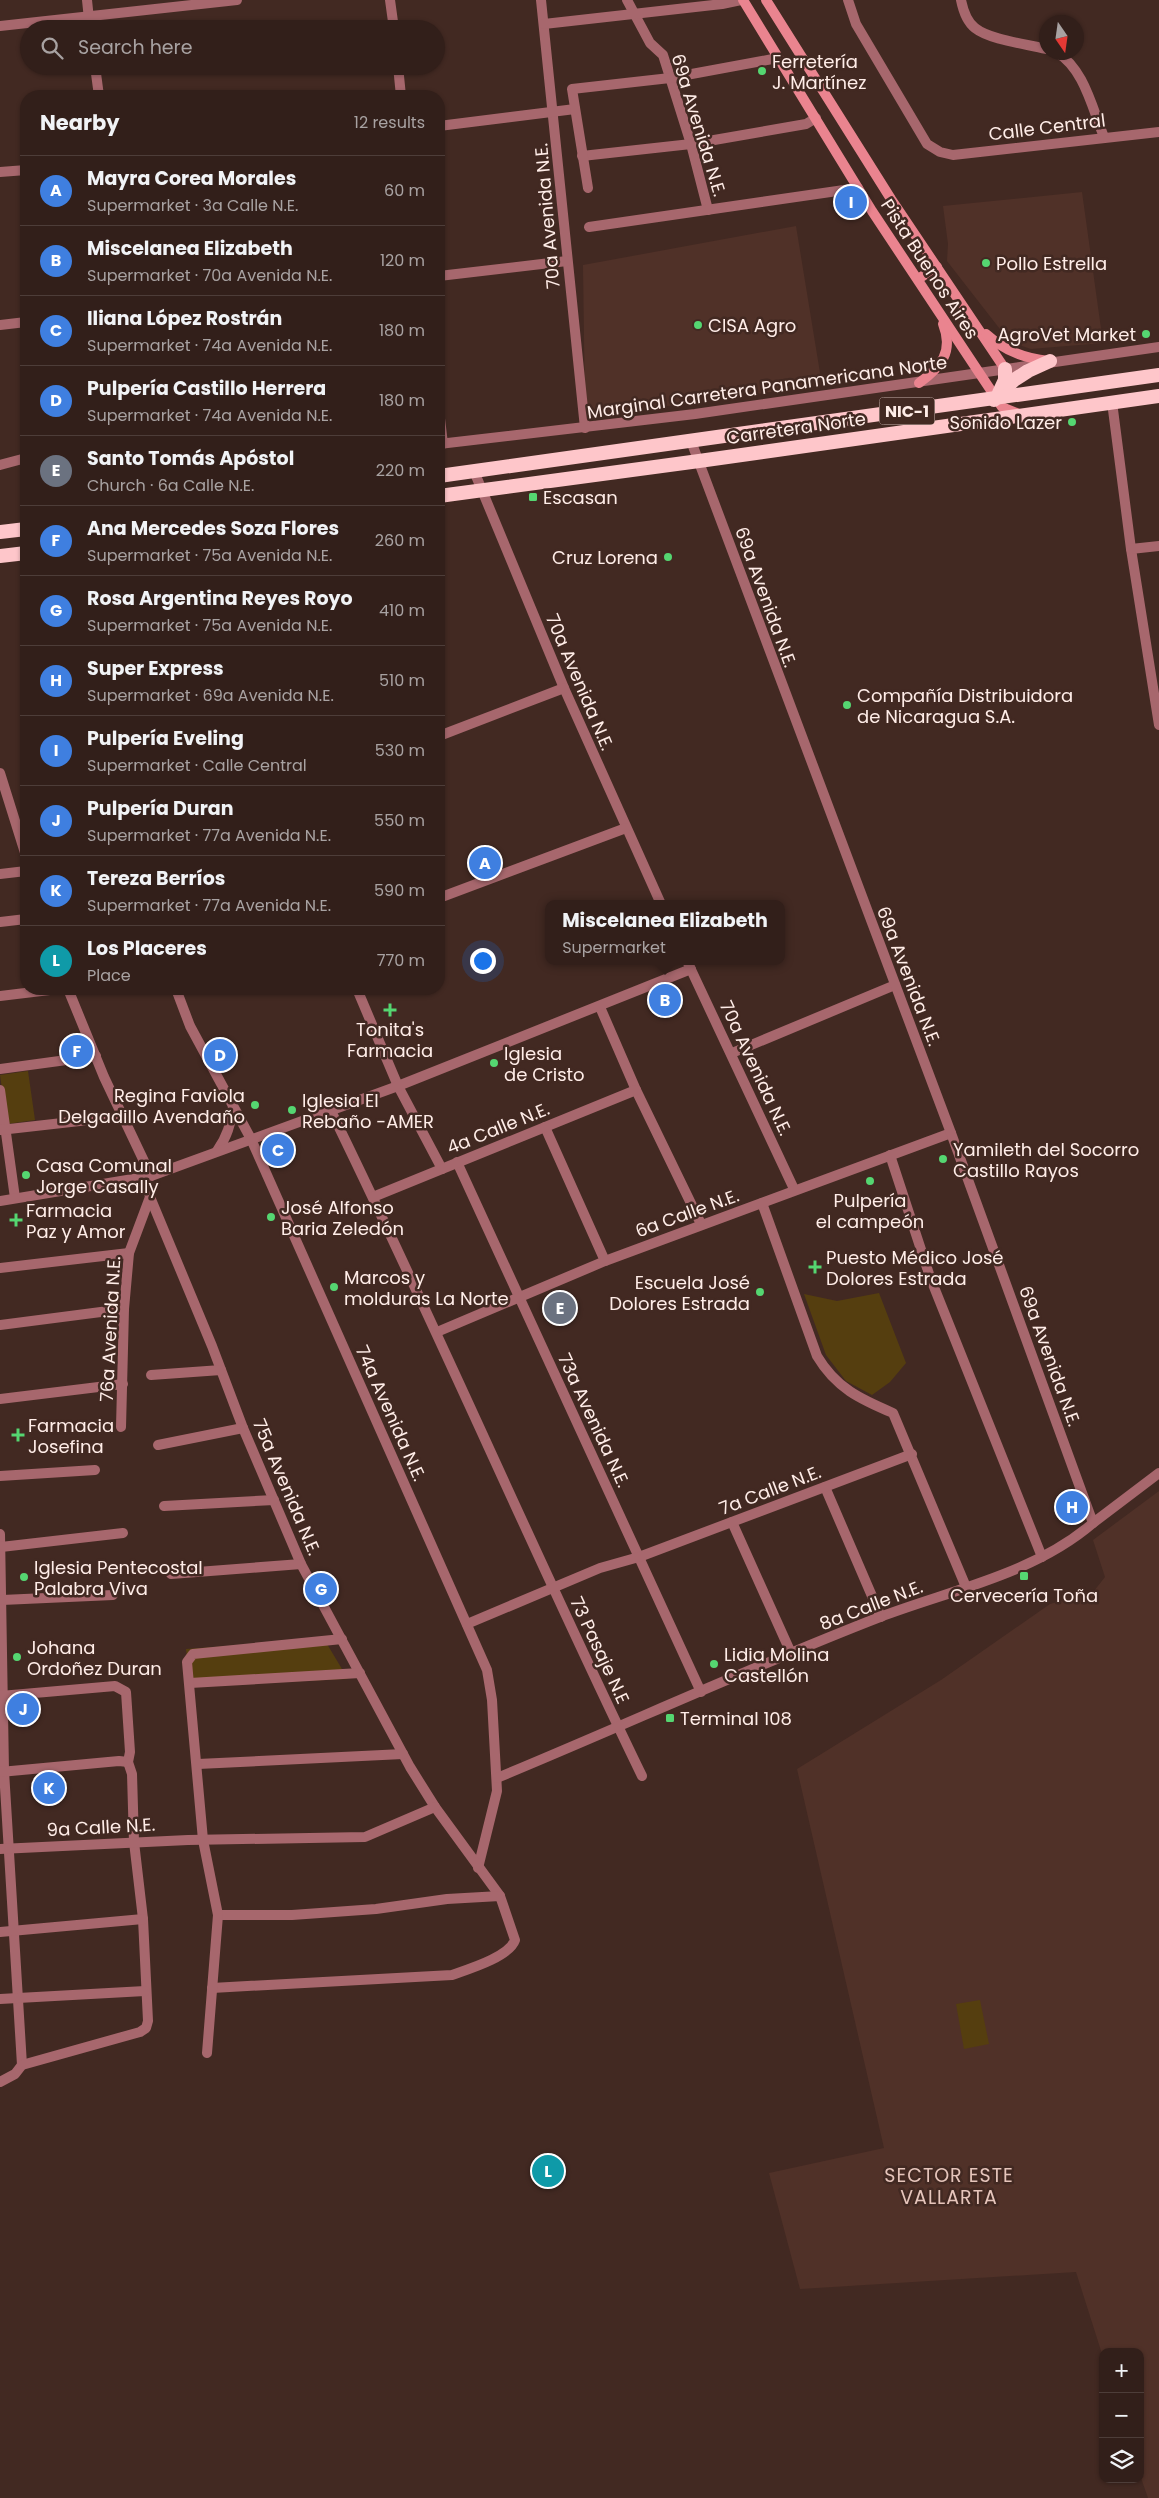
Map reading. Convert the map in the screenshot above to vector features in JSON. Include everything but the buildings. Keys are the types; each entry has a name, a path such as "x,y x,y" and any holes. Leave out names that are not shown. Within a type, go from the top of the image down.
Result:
{"highway":[{"path":"812,444 868,423 982,406 996,398 1014,380 1050,361"},
{"path":"996,398 1002,388 1005,369"},
{"name":"Carretera Norte","path":"445,475 1159,376"},
{"name":"Carretera Norte","path":"445,495 1159,396"},
{"path":"0,532 20,530"},
{"path":"0,556 20,554"}],"main road":[{"name":"Pista Buenos Aires","path":"742,0 858,188 996,398 1010,412 1023,415"},
{"name":"Pista Buenos Aires","path":"766,0 891,199 1005,369"},
{"path":"918,279 937,267"},
{"path":"919,383 941,364 947,349 946,332 937,309"},
{"path":"975,325 1005,349 1020,356 1050,361"}],"street":[{"path":"87,0 89,20"},
{"path":"53,20 237,0"},
{"path":"390,0 393,20"},
{"name":"70a Avenida N.E.","path":"541,0 585,428"},
{"name":"69a Avenida N.E.","path":"627,0 650,43 663,55 691,144 708,210"},
{"path":"544,24 742,0"},
{"name":"Calle Central","path":"848,0 856,24 927,144 940,152 953,155 1159,132"},
{"path":"961,0 964,13 974,27 986,34 1039,47"},
{"path":"0,26 20,24"},
{"path":"588,188 572,89 670,78 778,58"},
{"path":"1068,60 1078,73 1104,137"},
{"path":"96,75 98,90"},
{"path":"399,75 400,90"},
{"path":"445,125 575,109"},
{"path":"582,156 691,144 806,124 816,118"},
{"path":"0,172 20,170"},
{"path":"589,227 858,188"},
{"path":"445,275 567,261"},
{"path":"0,325 20,323"},
{"name":"Marginal Carretera Panamericana Norte","path":"445,444 585,428 919,383 1050,361 1159,347"},
{"path":"1112,402 1131,549 1159,725"},
{"name":"69a Avenida N.E.","path":"691,441 951,1133 1092,1523"},
{"path":"0,465 20,460"},
{"name":"70a Avenida N.E.","path":"474,471 564,688 659,900"},
{"path":"1131,549 1159,546"},
{"path":"445,734 564,688"},
{"path":"0,773 3,793 20,840"},
{"path":"445,896 626,828"},
{"path":"0,874 20,872"},
{"path":"0,922 20,920"},
{"path":"0,1201 148,1176 398,1086 600,1007 689,965"},
{"name":"70a Avenida N.E.","path":"689,965 732,1053 794,1189"},
{"path":"732,1053 895,985"},
{"path":"0,996 20,994"},
{"path":"71,995 124,1116 148,1176 152,1199"},
{"name":"74a Avenida N.E.","path":"178,995 190,1026 251,1139 487,1670 492,1700 497,1791 478,1868"},
{"path":"360,995 398,1086 442,1169"},
{"path":"600,1007 636,1090 701,1224"},
{"path":"0,1069 96,1056"},
{"path":"0,1090 3,1130 15,1198"},
{"name":"4a Calle N.E.","path":"373,1197 636,1090"},
{"path":"216,1152 225,1140 231,1124 233,1106"},
{"name":"73 Pasaje N.E","path":"331,1111 437,1332 552,1587 642,1776"},
{"path":"3,1130 124,1116"},
{"path":"545,1127 604,1261"},
{"name":"6a Calle N.E.","path":"437,1332 604,1261 762,1203 794,1189 951,1133"},
{"path":"890,1154 930,1277 1042,1558"},
{"name":"73a Avenida N.E.","path":"457,1162 701,1692"},
{"name":"75a Avenida N.E.","path":"152,1199 244,1428 302,1564 403,1754 435,1807 500,1896 514,1930 515,1940 513,1945 478,1966 452,1975 212,1988"},
{"name":"76a Avenida N.E.","path":"121,1427 124,1309 129,1253 152,1199"},
{"path":"762,1203 817,1356 828,1374 864,1401 893,1413 912,1454 966,1587"},
{"path":"0,1268 129,1253"},
{"path":"0,1326 124,1309"},
{"path":"151,1375 221,1370"},
{"path":"0,1399 123,1384"},
{"path":"158,1445 244,1428"},
{"name":"7a Calle N.E.","path":"639,1557 912,1454"},
{"path":"0,1476 96,1470"},
{"name":"8a Calle N.E.","path":"496,1778 791,1653 881,1617 1042,1558 1079,1535 1092,1523 1159,1473"},
{"path":"825,1487 881,1617"},
{"path":"164,1506 274,1500"},
{"path":"732,1522 791,1653"},
{"path":"0,1534 2,1600 0,1657 5,1848 22,2065"},
{"path":"1,1547 123,1534"},
{"path":"467,1624 600,1568 639,1557"},
{"path":"171,1574 302,1564"},
{"path":"2,1600 113,1595"},
{"path":"207,2052 218,1915 203,1840 198,1764 187,1662 193,1654 342,1639"},
{"path":"190,1683 360,1673"},
{"path":"0,2082 15,2074 22,2065 140,2032 146,2028 148,2021 145,1991 143,1919 134,1842 132,1774 128,1762 129,1735 126,1692 115,1686 1,1696"},
{"path":"198,1764 403,1754"},
{"path":"2,1771 119,1761 128,1762"},
{"name":"9a Calle N.E.","path":"5,1848 188,1840 365,1837 435,1807"},
{"path":"218,1915 292,1915 376,1909 447,1898 500,1896"},
{"path":"0,1932 143,1919"},
{"path":"0,2000 145,1991"}],"shaded area":[{"path":"1082,192 1103,343 1031,349 1010,342 947,261 948,244 943,206"},
{"name":"CISA Agro","path":"796,226 822,385 587,417 585,408 583,265"},
{"path":"28,1071 35,1120 7,1124 0,1075"},
{"path":"879,1293 906,1363 890,1382 872,1395 846,1381 826,1355 804,1294 837,1301"},
{"path":"1159,1491 1159,2498 1148,2498 1143,2483 1144,2348 1100,2348 1076,2272 800,2289 769,2173 884,2148 797,1769 941,1680 1050,1604 1094,1591 1105,1577 1093,1540"},
{"path":"324,1639 348,1679 190,1686 186,1649"},
{"path":"980,2000 989,2044 964,2049 956,2004"}],"place":[{"name":"Ferretería J. Martínez","path":"762,71"},
{"name":"Pulpería Eveling","path":"851,202"},
{"name":"Pollo Estrella","path":"986,263"},
{"name":"CISA Agro","path":"698,325"},
{"name":"AgroVet Market","path":"1146,334"},
{"name":"Sonido Lazer","path":"1072,422"},
{"name":"Escasan","path":"533,497"},
{"name":"Cruz Lorena","path":"668,557"},
{"name":"Compañía Distribuidora de Nicaragua S.A.","path":"847,705"},
{"name":"Mayra Corea Morales","path":"485,863"},
{"name":"Miscelanea Elizabeth","path":"665,1000"},
{"name":"Tonita's Farmacia","path":"390,1010"},
{"name":"Ana Mercedes Soza Flores","path":"77,1051"},
{"name":"Pulpería Castillo Herrera","path":"220,1055"},
{"name":"Iglesia de Cristo","path":"494,1063"},
{"name":"Regina Faviola Delgadillo Avendaño","path":"255,1105"},
{"name":"Iglesia El Rebaño -AMER","path":"292,1110"},
{"name":"Iliana López Rostrán","path":"278,1150"},
{"name":"Yamileth del Socorro Castillo Rayos","path":"943,1159"},
{"name":"Casa Comunal Jorge Casally","path":"26,1175"},
{"name":"Pulpería el campeón","path":"870,1181"},
{"name":"José Alfonso Baria Zeledón","path":"271,1217"},
{"name":"Farmacia Paz y Amor","path":"16,1220"},
{"name":"Puesto Médico José Dolores Estrada","path":"815,1267"},
{"name":"Marcos y molduras La Norte","path":"334,1287"},
{"name":"Escuela José Dolores Estrada","path":"760,1292"},
{"name":"Santo Tomás Apóstol","path":"560,1308"},
{"name":"Farmacia Josefina","path":"18,1435"},
{"name":"Super Express","path":"1072,1507"},
{"name":"Cervecería Toña","path":"1024,1576"},
{"name":"Iglesia Pentecostal Palabra Viva","path":"24,1577"},
{"name":"Rosa Argentina Reyes Royo","path":"321,1589"},
{"name":"Johana Ordoñez Duran","path":"17,1657"},
{"name":"Lidia Molina Castellón","path":"714,1664"},
{"name":"Pulpería Duran","path":"23,1709"},
{"name":"Terminal 108","path":"670,1718"},
{"name":"Tereza Berríos","path":"49,1788"},
{"name":"Los Placeres","path":"548,2171"}],"district":[{"name":"SECTOR ESTE VALLARTA","path":"949,2186"}]}
